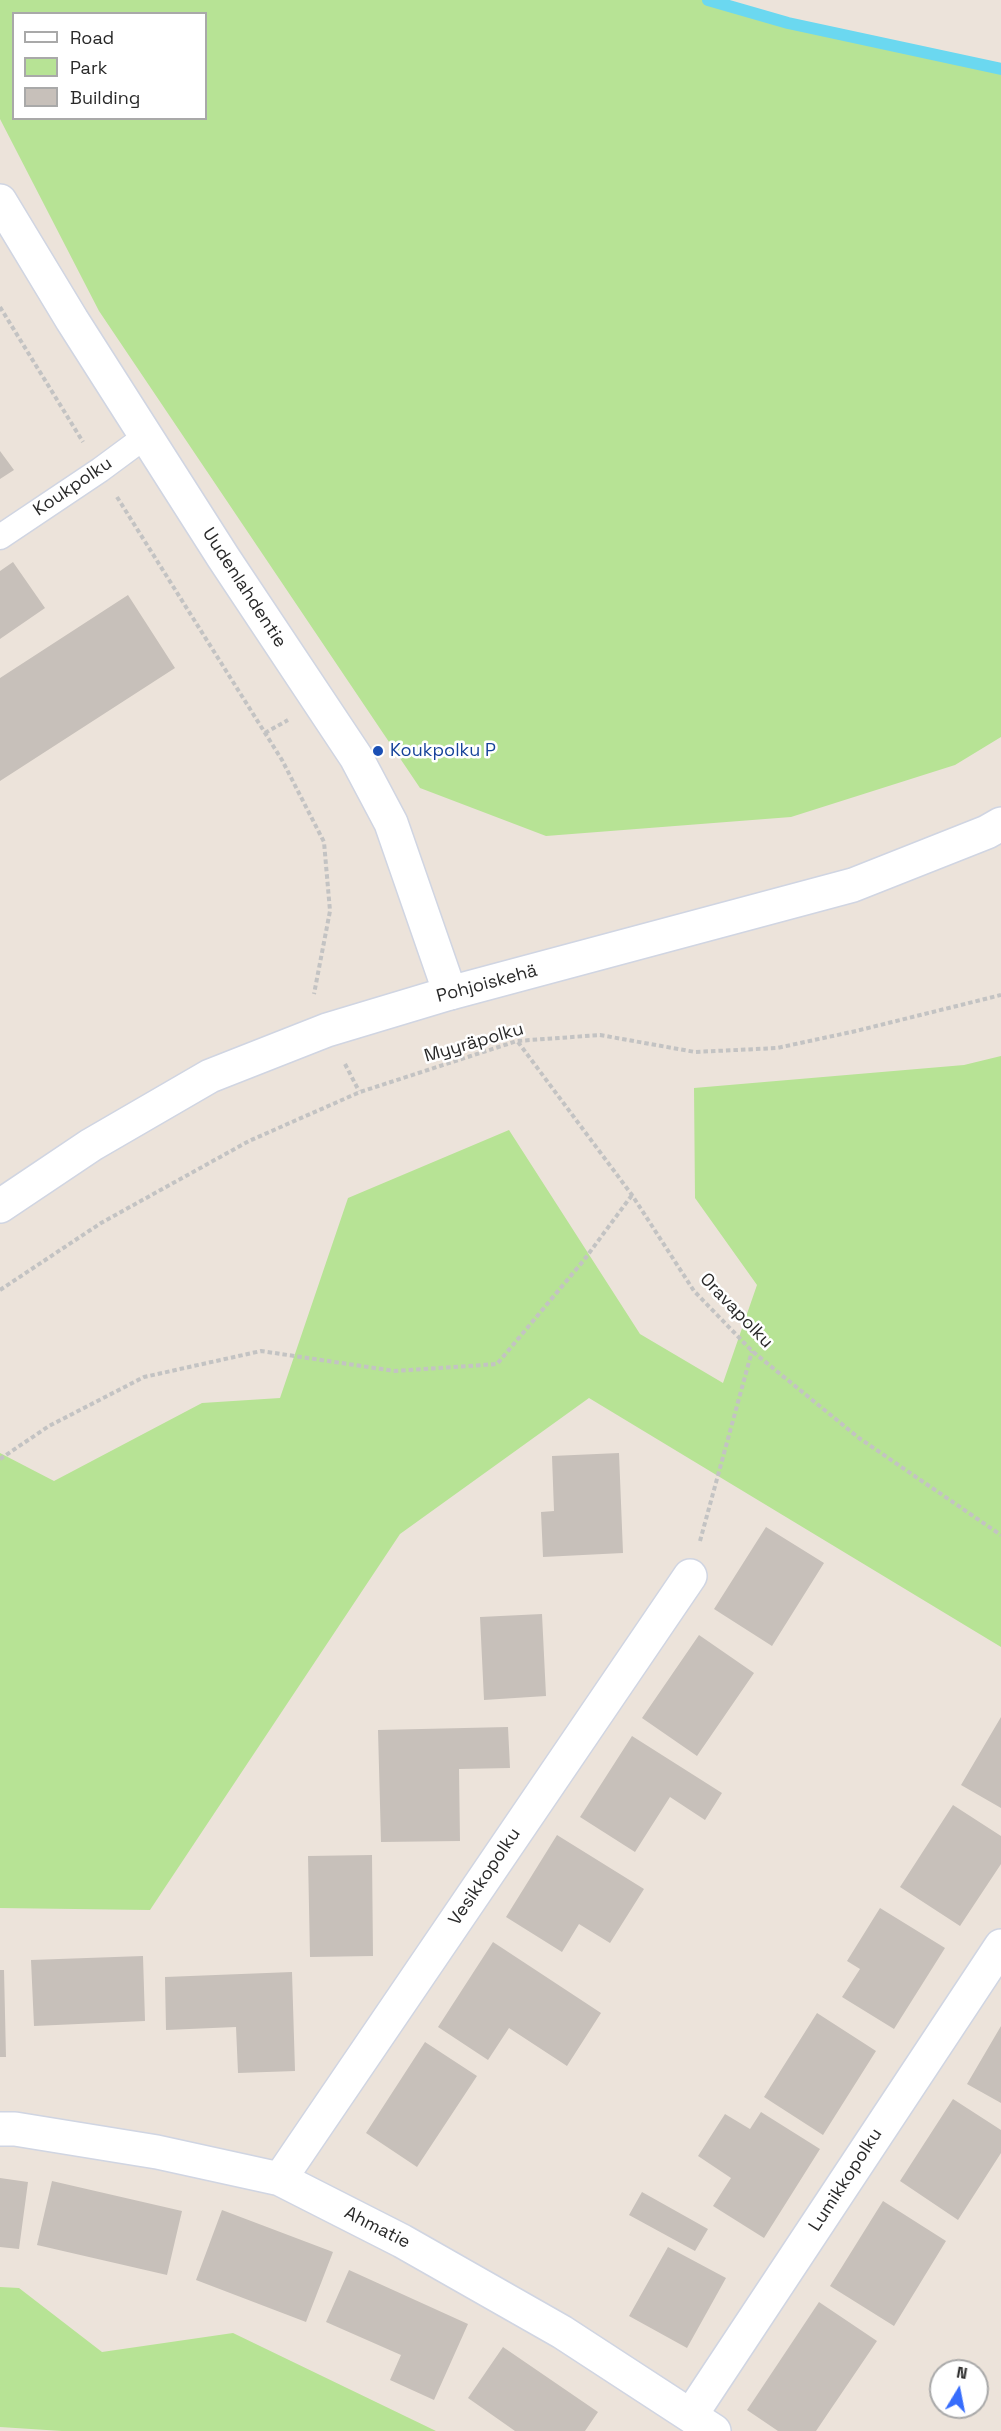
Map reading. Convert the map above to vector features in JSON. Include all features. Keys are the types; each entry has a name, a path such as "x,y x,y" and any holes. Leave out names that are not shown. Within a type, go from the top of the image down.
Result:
{"street":[{"name":"Uudenlahdentie","path":"0,201 146,436 356,757 391,823 450,993"},
{"name":"Pohjoiskehä","path":"0,1206 92,1145 210,1076 327,1030 450,993 853,885 987,832 1001,824"},
{"name":"Vesikkopolku","path":"280,2179 690,1576"},
{"name":"Lumikkopolku","path":"703,2423 1001,1946"},
{"name":"Ahmatie","path":"0,2129 15,2129 157,2152 280,2179 402,2241 562,2332 703,2423"}],"lane":[{"name":"Koukpolku","path":"0,537 146,436"}],"path":[{"path":"0,307 282,760 324,842 330,911 314,991 327,1030 360,1092"},
{"name":"Myyräpolku","path":"0,1290 101,1223 249,1140 360,1092 518,1041 600,1035 695,1052 777,1048 1001,995"},
{"name":"Oravapolku","path":"518,1041 632,1196 694,1291 752,1351 859,1438 1001,1535"},
{"path":"0,1459 49,1425 144,1377 261,1351 395,1371 497,1364 585,1260 632,1196"},
{"path":"690,1576 752,1351"}],"green space":[{"path":"0,0 708,0 788,23 1001,69 1001,737 955,765 791,817 546,836 420,788 99,311 0,119"},
{"path":"1001,1056 1001,1647 589,1398 400,1534 150,1910 0,1908 0,1453 54,1481 202,1403 280,1398 348,1198 509,1130 640,1334 723,1383 757,1285 695,1198 694,1088 964,1065"},
{"path":"0,2287 19,2288 102,2352 233,2333 436,2431 62,2431 0,2427"}],"building":[{"path":"0,451 14,470 0,479"},
{"path":"13,562 45,608 0,639 0,571"},
{"path":"128,595 175,668 0,781 0,678"},
{"path":"619,1453 623,1553 543,1557 541,1512 554,1511 552,1456"},
{"path":"766,1527 824,1563 772,1646 714,1609"},
{"path":"542,1614 546,1696 484,1700 480,1617"},
{"path":"699,1635 754,1673 697,1756 642,1718"},
{"path":"1001,1717 1001,1808 961,1785"},
{"path":"508,1727 510,1768 459,1769 460,1841 381,1842 378,1730"},
{"path":"632,1736 722,1793 705,1820 670,1797 635,1852 580,1817"},
{"path":"953,1805 1001,1836 1001,1864 960,1926 900,1887"},
{"path":"557,1835 644,1889 610,1943 579,1924 562,1952 506,1917"},
{"path":"372,1855 373,1956 310,1957 308,1856"},
{"path":"880,1908 945,1948 894,2029 842,1997 860,1969 847,1961"},
{"path":"493,1942 601,2013 567,2066 509,2028 488,2060 438,2027"},
{"path":"143,1956 145,2021 34,2026 31,1960"},
{"path":"0,1970 4,1970 6,2057 0,2057"},
{"path":"292,1972 295,2071 238,2073 236,2027 166,2030 165,1977"},
{"path":"817,2013 876,2051 823,2135 764,2097"},
{"path":"1001,2026 1001,2103 967,2084"},
{"path":"425,2042 477,2076 417,2167 366,2133"},
{"path":"953,2099 1001,2130 1001,2153 958,2220 900,2181"},
{"path":"761,2112 820,2149 764,2238 713,2206 731,2178 698,2156 725,2114 750,2129"},
{"path":"0,2178 28,2182 19,2249 0,2247"},
{"path":"52,2181 182,2211 167,2275 37,2245"},
{"path":"642,2192 708,2229 695,2251 629,2215"},
{"path":"883,2201 946,2241 894,2326 830,2286"},
{"path":"222,2210 333,2252 306,2322 196,2280"},
{"path":"668,2247 726,2278 687,2348 629,2316"},
{"path":"349,2270 468,2324 434,2400 390,2380 401,2355 326,2322"},
{"path":"819,2302 877,2341 816,2431 778,2431 747,2410"},
{"path":"503,2347 598,2412 585,2431 515,2431 468,2398"}],"waterway":[{"path":"708,0 788,23 1001,69"}],"place":[{"name":"Koukpolku P","path":"378,751"}]}
